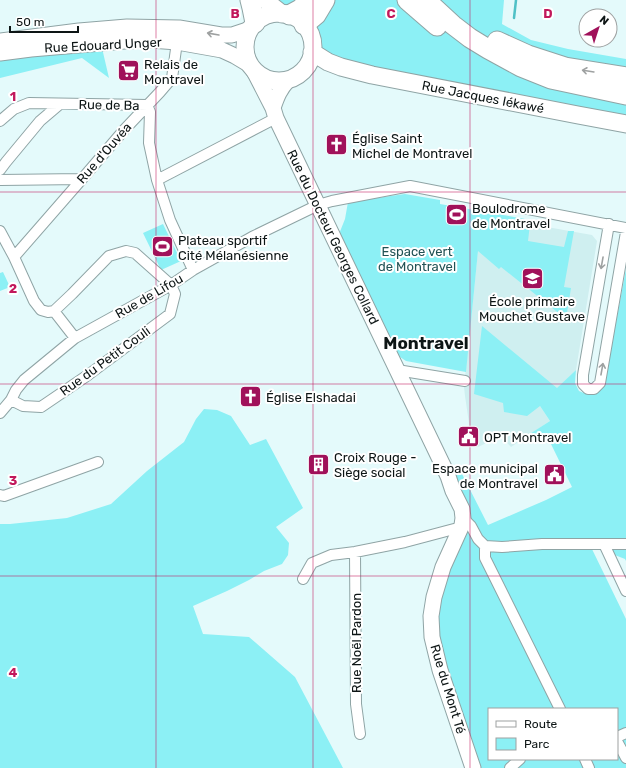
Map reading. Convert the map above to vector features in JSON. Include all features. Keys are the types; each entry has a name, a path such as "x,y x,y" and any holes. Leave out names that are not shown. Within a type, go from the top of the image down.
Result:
{"highway":[{"path":"250,0 252,8 252,26"},
{"path":"292,18 310,0"},
{"path":"292,18 316,15 325,0"},
{"path":"406,0 439,28 477,53 521,67 551,79 626,94"},
{"path":"426,0 453,25 470,38 521,67"},
{"path":"443,0 469,22 499,42 528,55 565,67 626,77"}],"main road":[{"path":"266,0 272,6 292,18 309,32 312,40 310,62 304,70 297,76 288,80 270,80 252,68 246,56 246,37 252,26 263,17 272,14 292,18"},
{"name":"Rue Jacques Iékawé","path":"312,52 328,62 341,67 379,76 626,124"},
{"name":"Rue Jacques Iékawé","path":"304,70 341,67"}],"street":[{"name":"Rue Edouard Unger","path":"0,41 79,31 127,27 179,28 221,36 232,35 252,26"},
{"name":"Rue Edouard Unger","path":"0,53 31,49 151,40 177,42 222,50 235,56 252,68"},
{"name":"Rue d'Ouvéa","path":"14,257 124,130 172,78 177,42"},
{"name":"Rue du Docteur Georges Collard","path":"252,68 275,113 448,476 453,491 462,509 463,514 461,525 471,526 478,539 485,546 485,558 560,708"},
{"path":"157,180 275,113 276,98 281,88 288,80"},
{"name":"Rue de Ba","path":"0,121 14,109 29,103 146,106 150,112 149,143 157,180 170,220 193,270"},
{"path":"0,170 40,121 60,104"},
{"path":"0,180 82,180"},
{"name":"Rue de Lifou","path":"0,413 11,400 16,390 24,380 75,338 171,285 193,270 252,237 318,205 410,186 626,228"},
{"path":"608,224 583,375 583,384 588,389 594,389 600,383 626,232"},
{"path":"0,231 14,257 34,302 41,310 48,312 54,311 110,256 126,251 135,252 171,285"},
{"name":"Rue du Petit Couli","path":"11,400 23,406 41,407 88,375 170,314 175,294 171,285"},
{"path":"54,311 75,338"},
{"path":"397,370 465,381"},
{"path":"0,495 4,496 98,462"},
{"path":"303,579 312,563 331,555 355,552 404,542 454,529 461,525"},
{"name":"Rue du Mont Té","path":"461,525 443,567 434,597 431,616 432,636 440,670 473,768"},
{"path":"485,546 502,547 542,544 626,544"},
{"path":"604,544 626,591"},
{"name":"Rue Noël Pardon","path":"355,552 356,704 360,734"},
{"path":"618,743 626,758"},
{"path":"510,768 519,760"}],"shaded area":[{"path":"482,211 525,219 530,224 592,235 597,241 576,370 540,406 550,421 511,447 501,436 478,447 470,430 465,396 464,387"}],"green space":[{"path":"277,0 504,0 502,24 531,40 568,49 626,59 626,127 327,70 313,25"},
{"path":"102,48 109,78 82,58 0,78 0,60 59,50"},
{"name":"Espace vert de Montravel","path":"405,194 440,200 440,204 525,219 530,224 528,241 564,247 568,231 574,231 564,287 571,288 566,319 501,267 499,269 478,251 466,372 406,361 400,357 395,350 339,234 345,219 348,202"},
{"name":"Plateau sportif Cité Mélanésienne","path":"163,224 181,261 161,270 143,233"},
{"path":"626,269 626,561 625,559 607,552 604,544 590,545 626,619 626,768 473,768 431,616 462,525 448,476 460,470 488,525 572,487 550,442 525,437 550,421 540,406 527,416 504,412 503,403 474,394 482,326 557,388 576,370 575,383 579,391 587,394 598,392 604,386"},
{"path":"3,272 10,287 0,291 0,273"},
{"path":"204,409 217,410 231,416 250,445 266,439 303,508 276,527 289,543 288,555 282,564 264,571 227,591 193,606 203,634 249,637 295,677 343,768 0,768 0,524 67,518 111,504 147,471 184,442 196,419"}],"waterway":[{"path":"514,18 516,0"}],"place":[{"name":"Relais de Montravel","path":"129,71"},
{"name":"Église Saint Michel de Montravel","path":"336,145"},
{"name":"Boulodrome de Montravel","path":"457,215"},
{"name":"Plateau sportif Cité Mélanésienne","path":"162,247"},
{"name":"École primaire Mouchet Gustave","path":"532,279"},
{"name":"Église Elshadai","path":"250,397"},
{"name":"OPT Montravel","path":"469,437"},
{"name":"Croix Rouge - Siège social","path":"319,464"},
{"name":"Espace municipal de Montravel","path":"554,475"}],"district":[{"name":"Montravel","path":"426,343"}]}
